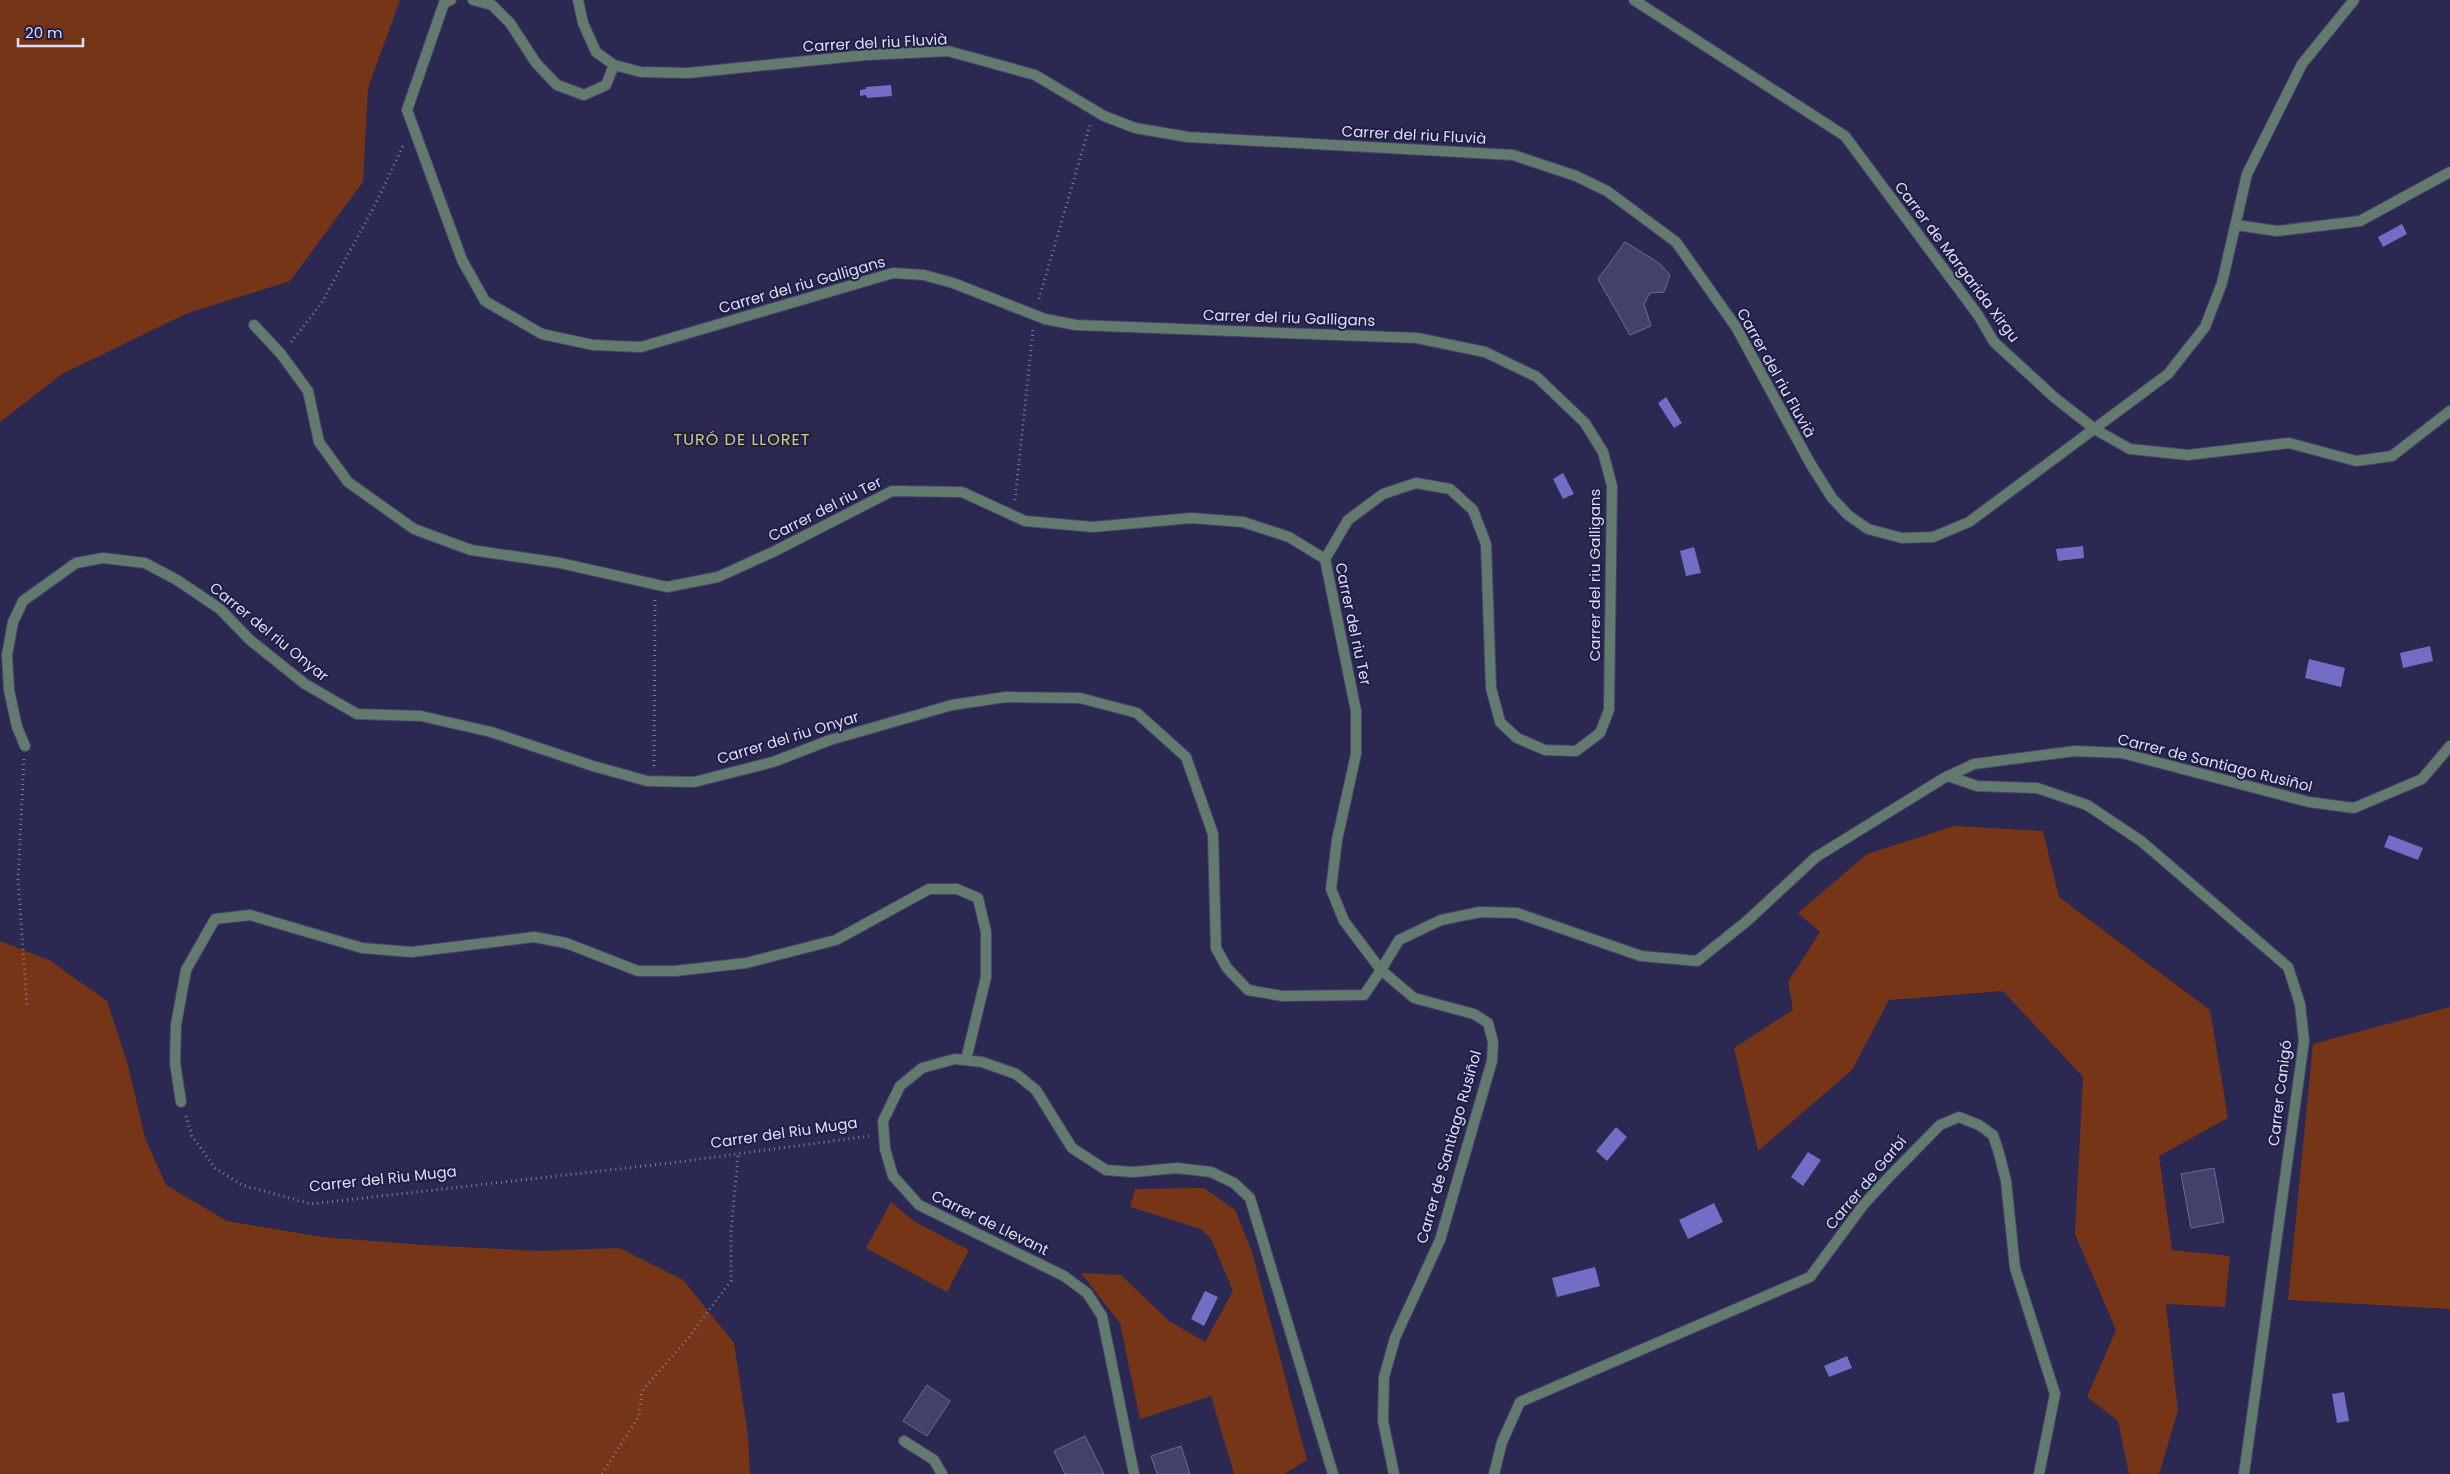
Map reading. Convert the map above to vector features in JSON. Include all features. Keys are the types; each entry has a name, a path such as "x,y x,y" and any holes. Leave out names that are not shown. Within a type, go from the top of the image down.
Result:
{"street":[{"name":"Carrer del riu Galligans","path":"451,0 444,3 407,110 462,260 485,301 542,334 593,344 641,347 893,273 924,275 953,283 1034,314 1076,325 1417,338 1485,352 1537,377 1585,423 1603,452 1612,486 1609,710 1600,733 1576,751 1545,750 1517,738 1500,722 1491,688 1486,544 1473,510 1450,489 1416,483 1383,494 1348,520 1325,559"},
{"path":"473,0 492,5 510,23 536,63 558,85 584,94 606,85 614,65"},
{"name":"Carrer del riu Fluvià","path":"578,0 583,23 596,52 614,65 641,72 688,73 866,56 948,51 1035,75 1104,116 1135,128 1188,137 1514,155 1576,176 1607,191 1676,242 1736,327 1810,463 1832,498 1848,514 1868,529 1902,538 1933,537 1969,522 2096,430 2168,374 2205,327 2222,283 2247,174 2302,64 2354,0"},
{"name":"Carrer de Margarida Xirgu","path":"1634,0 1845,136 1978,315 1994,342 2055,398 2096,430 2130,449 2188,455 2289,442 2356,461 2392,456 2450,411"},
{"path":"2236,225 2277,231 2360,221 2408,193 2450,172"},
{"name":"Carrer del riu Ter","path":"254,325 281,354 308,391 319,442 348,482 414,529 471,550 560,564 667,587 718,577 775,551 892,491 962,492 1025,521 1093,527 1191,518 1243,522 1289,537 1325,559 1356,711 1356,754 1337,840 1331,889 1344,921 1381,970"},
{"name":"Carrer del riu Onyar","path":"25,746 17,727 9,690 7,655 13,622 23,601 76,563 104,558 145,562 177,580 220,609 250,640 304,684 357,714 421,716 491,732 593,766 654,781 694,782 773,762 830,740 952,705 1006,697 1080,698 1137,712 1186,757 1213,834 1216,948 1228,968 1248,990 1282,996 1364,995 1381,970"},
{"name":"Carrer de Santiago Rusiñol","path":"1394,1474 1383,1421 1384,1377 1396,1338 1440,1240 1492,1061 1492,1042 1488,1024 1474,1014 1414,998 1381,970 1399,940 1441,920 1480,912 1517,913 1641,956 1697,962 1747,921 1816,857 1948,776 1974,764 2075,751 2122,753 2309,802 2354,808 2422,779 2450,746"},
{"name":"Carrer Canigó","path":"1948,776 1977,786 2038,788 2087,805 2141,842 2288,966 2300,1004 2304,1041 2244,1474"},
{"path":"181,1102 175,1063 176,1025 186,970 215,919 250,915 362,948 412,952 534,937 566,943 638,971 675,971 746,963 836,940 929,889 957,889 978,898 986,932 986,977 966,1060"},
{"name":"Carrer de Llevant","path":"1134,1474 1102,1316 1087,1293 1064,1276 919,1205 893,1176 882,1135 883,1121 900,1086 922,1068 955,1059 982,1062 1016,1074 1036,1090 1072,1148 1106,1170 1133,1172 1177,1168 1211,1172 1234,1183 1250,1198 1333,1474"},
{"name":"Carrer de Garbí","path":"1494,1474 1502,1442 1520,1402 1810,1277 1864,1204 1902,1163 1940,1125 1959,1117 1979,1125 1993,1136 1999,1152 2006,1181 2015,1268 2055,1394 2039,1474"},
{"path":"904,1441 934,1460 942,1474"}],"path":[{"path":"1014,516 1034,314 1094,109"},
{"path":"281,354 321,304 375,205 412,125"},
{"path":"654,781 655,584"},
{"path":"25,746 18,879 27,1006"},
{"name":"Carrer del Riu Muga","path":"181,1102 192,1136 215,1168 242,1185 311,1204 671,1164 882,1135"},
{"path":"602,1474 639,1416 642,1391 689,1336 731,1281 731,1232 738,1154"}],"shaded area":[{"path":"0,0 400,0 368,88 363,182 290,281 188,313 62,374 0,422"},
{"path":"891,85 892,96 867,98 866,95 860,96 860,90 866,89 866,87"},
{"path":"2402,224 2407,234 2383,247 2378,237"},
{"path":"1666,397 1682,423 1674,428 1658,403"},
{"path":"1563,473 1574,494 1563,499 1553,479"},
{"path":"2083,546 2084,558 2058,561 2056,549"},
{"path":"1694,547 1701,573 1686,576 1680,551"},
{"path":"2430,646 2433,661 2403,668 2400,653"},
{"path":"2309,659 2345,668 2341,687 2305,678"},
{"path":"1954,826 2043,831 2059,897 2210,1010 2228,1118 2159,1156 2172,1250 2230,1256 2225,1307 2166,1304 2178,1411 2159,1474 2129,1474 2118,1421 2087,1397 2116,1330 2075,1234 2083,1077 2003,991 1889,1000 1852,1070 1758,1151 1734,1048 1793,1010 1788,982 1820,932 1798,913 1867,854"},
{"path":"2389,835 2423,848 2418,860 2384,847"},
{"path":"0,941 49,960 107,1001 128,1065 145,1138 166,1185 227,1221 322,1237 423,1245 538,1251 619,1248 683,1280 734,1343 748,1436 750,1474 0,1474"},
{"path":"2450,1007 2450,1309 2288,1300 2313,1044"},
{"path":"1616,1127 1627,1137 1607,1161 1596,1151"},
{"path":"1808,1152 1821,1160 1803,1186 1791,1177"},
{"path":"1204,1188 1235,1210 1252,1252 1307,1460 1284,1474 1234,1474 1211,1396 1140,1419 1120,1323 1081,1273 1121,1275 1169,1321 1205,1342 1233,1291 1211,1239 1201,1229 1130,1207 1135,1189"},
{"path":"891,1202 915,1222 969,1250 947,1292 866,1248"},
{"path":"1714,1203 1723,1222 1688,1239 1679,1220"},
{"path":"1595,1267 1600,1286 1557,1297 1552,1278"},
{"path":"1205,1291 1218,1297 1204,1326 1191,1319"},
{"path":"1847,1356 1852,1368 1829,1377 1824,1366"},
{"path":"2344,1392 2349,1421 2337,1423 2332,1394"}],"building":[{"path":"1625,242 1659,263 1670,275 1664,292 1650,293 1644,304 1651,326 1630,335 1598,279"},
{"path":"2214,1168 2224,1222 2191,1228 2181,1174"},
{"path":"927,1385 950,1401 927,1436 903,1421"},
{"path":"1085,1436 1104,1474 1065,1474 1054,1451"},
{"path":"1181,1446 1190,1474 1157,1474 1151,1456"}],"district":[{"name":"TURÓ DE LLORET","path":"742,439"}]}
